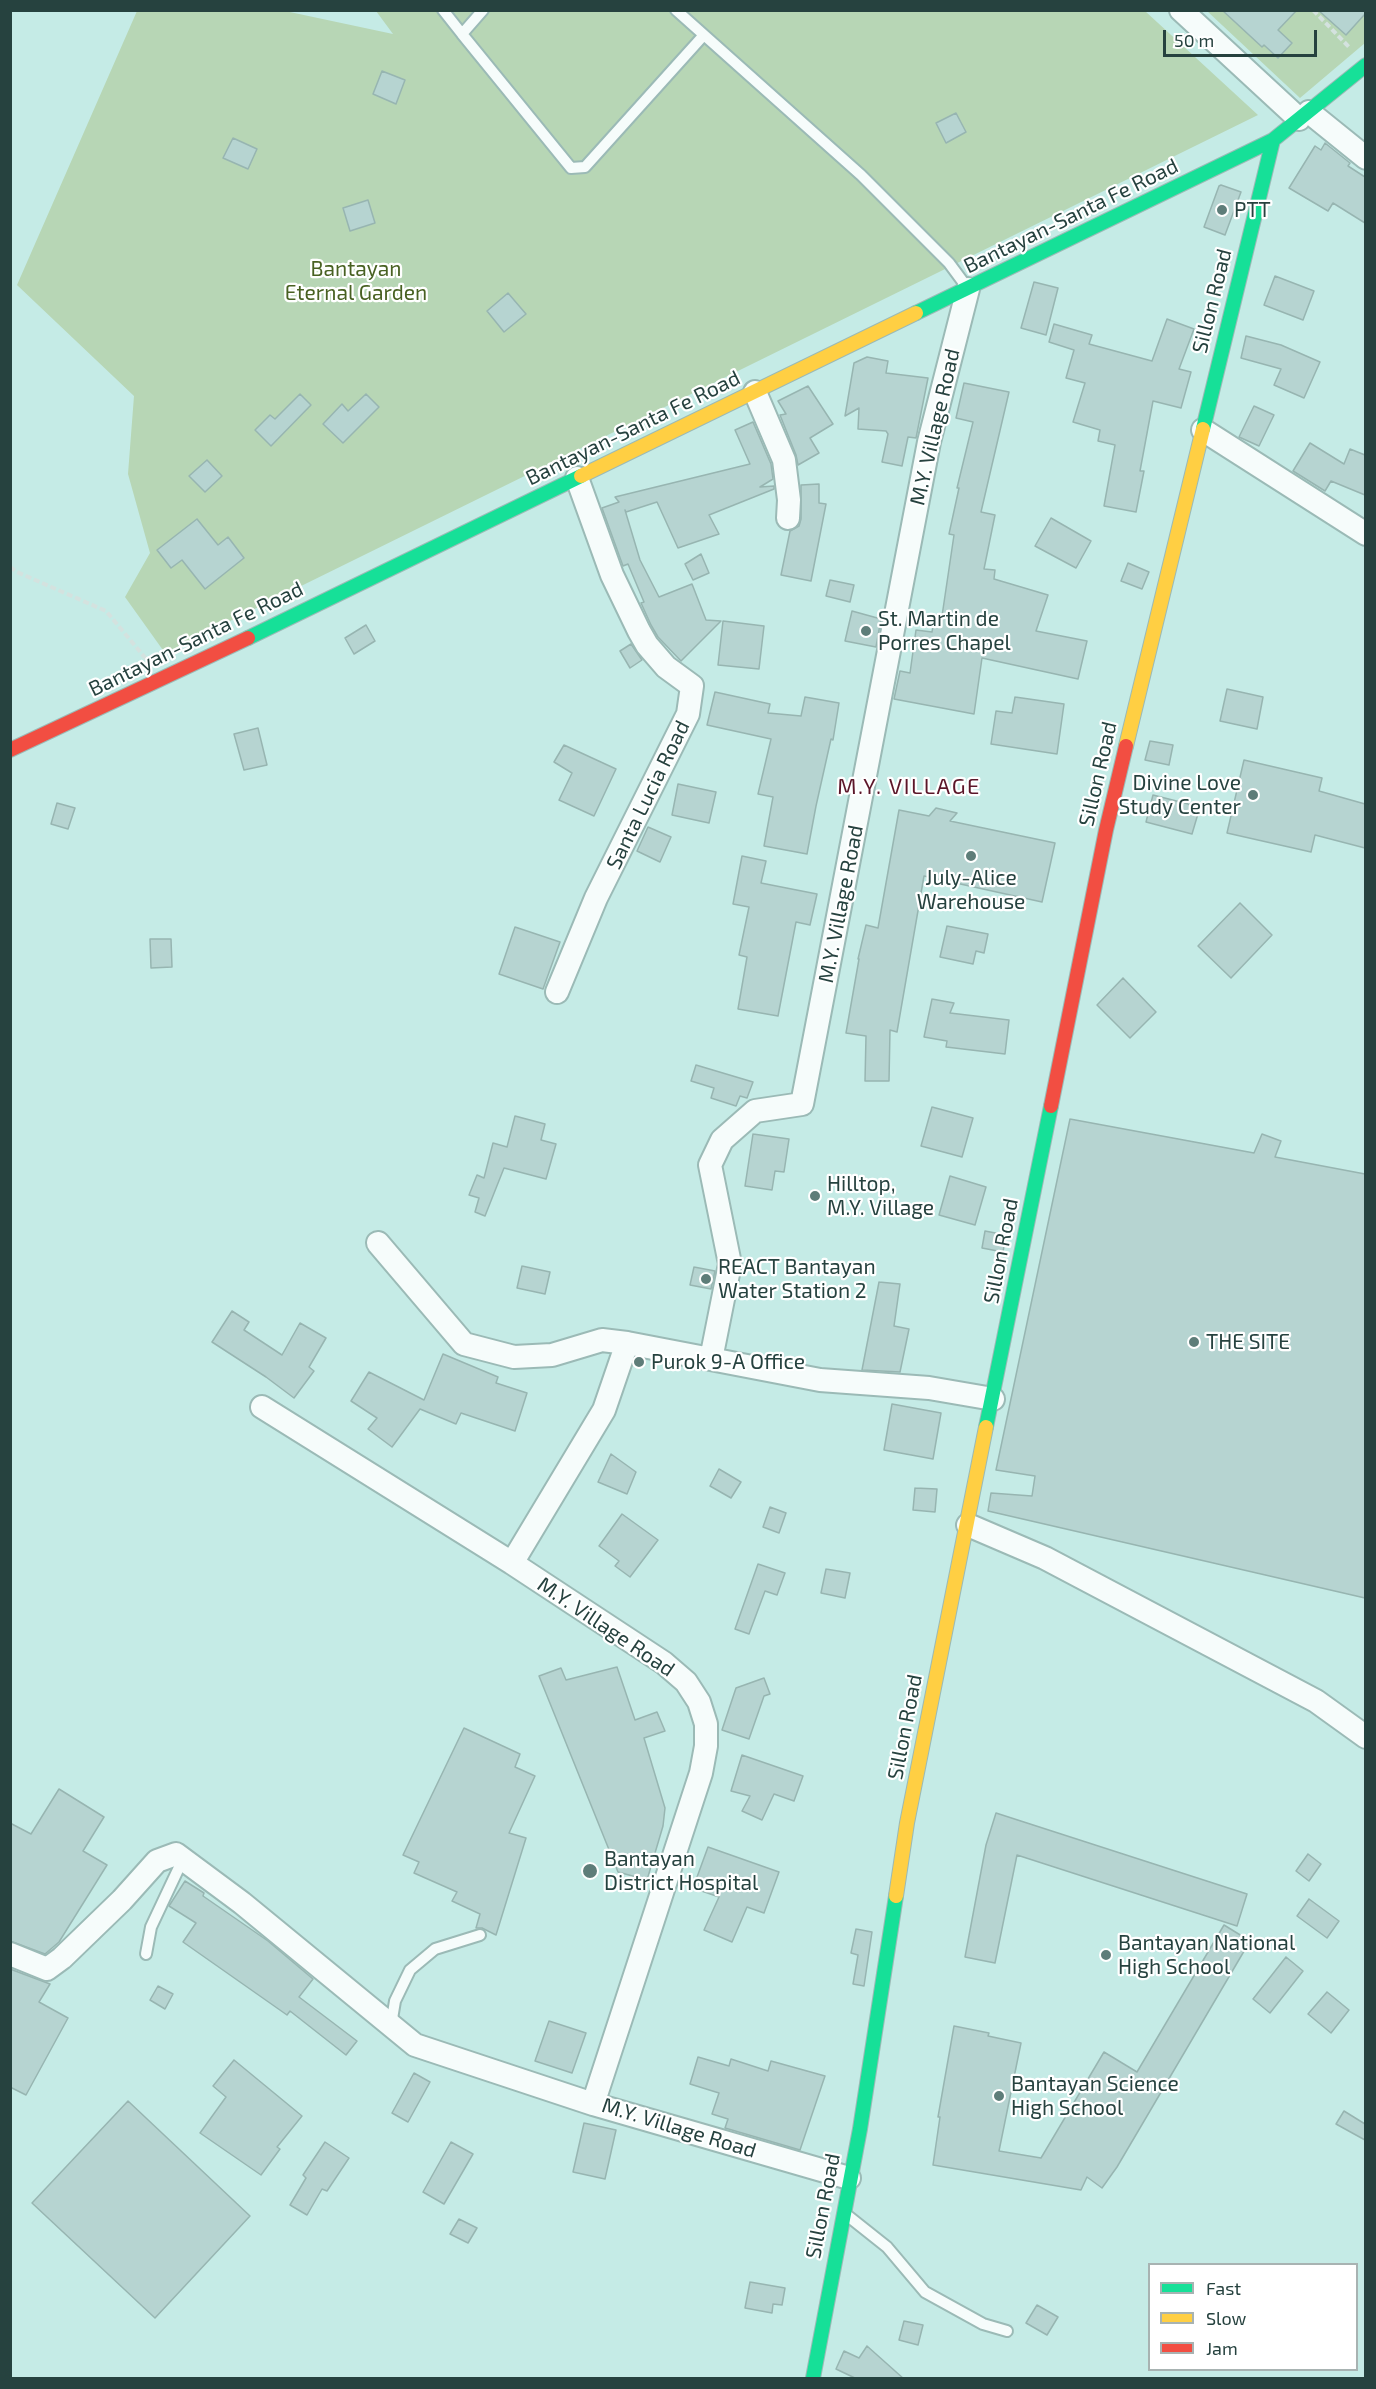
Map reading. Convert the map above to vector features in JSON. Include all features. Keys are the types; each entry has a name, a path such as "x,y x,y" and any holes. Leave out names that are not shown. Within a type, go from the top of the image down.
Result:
{"main road":[{"name":"Bantayan-Santa Fe Road","path":"10,750 163,679 1273,140 1365,65"},
{"name":"Sillon Road","path":"813,2379 860,2129 907,1823 1106,830 1273,140"}],"street":[{"path":"1181,10 1304,115 1365,158"},
{"name":"M.Y. Village Road","path":"711,1359 730,1264 710,1166 722,1140 755,1112 802,1104 929,442 968,289"},
{"path":"755,392 784,460 789,500 788,518"},
{"path":"1203,430 1365,534"},
{"name":"Santa Lucia Road","path":"557,992 596,898 688,714 692,686 666,667 643,638 612,575 577,478"},
{"path":"378,1243 464,1344 514,1357 552,1355 602,1340 820,1380 929,1388 993,1399"},
{"path":"512,1563 604,1410 627,1343"},
{"name":"M.Y. Village Road","path":"262,1407 512,1563 664,1663 686,1682 699,1702 706,1724 706,1746 701,1773 592,2104 849,2178"},
{"path":"968,1525 1045,1558 1316,1701 1365,1737"},
{"path":"10,1954 47,1969 62,1958 122,1900 157,1861 176,1854 242,1903 415,2045 592,2104"}],"lane":[{"path":"443,10 571,168 585,167 703,36"},
{"path":"462,34 483,10"},
{"path":"676,10 861,175 949,263 968,289"},
{"path":"146,1954 151,1927 183,1859"},
{"path":"391,2025 395,2001 410,1970 435,1949 480,1935"},
{"path":"843,2212 887,2247 925,2292 983,2324 1007,2331"}],"path":[{"path":"1313,10 1352,51"},
{"path":"10,567 106,611 163,679"}],"green space":[{"name":"Bantayan Eternal Garden","path":"137,11 285,11 393,34 376,11 1145,11 1258,115 165,653 125,597 150,553 128,474 134,396 17,285"},
{"path":"1207,11 1365,11 1365,43 1300,98"}],"building":[{"path":"1222,10 1297,10 1278,30 1292,43 1278,58 1264,45 1262,47"},
{"path":"1318,10 1365,10 1365,14 1346,35"},
{"path":"382,71 405,80 396,104 373,94"},
{"path":"956,113 966,132 946,143 936,123"},
{"path":"233,138 257,149 248,169 223,158"},
{"path":"1325,143 1350,163 1348,166 1365,177 1365,223 1333,203 1328,211 1289,188 1315,146 1321,150"},
{"name":"PTT","path":"1221,185 1241,192 1225,235 1204,227"},
{"path":"368,200 375,223 350,231 343,208"},
{"path":"1275,276 1314,291 1303,320 1264,305"},
{"path":"1034,282 1058,288 1046,335 1021,328"},
{"path":"508,293 526,314 504,332 487,311"},
{"path":"1167,319 1194,329 1179,369 1191,372 1181,408 1153,401 1140,471 1144,471 1136,512 1104,506 1115,445 1098,441 1100,430 1073,422 1085,383 1066,378 1074,350 1049,342 1054,324 1092,335 1089,344 1152,361"},
{"path":"1246,336 1281,345 1320,362 1304,398 1274,385 1281,369 1241,358"},
{"path":"867,357 888,361 886,373 928,378 916,438 908,437 902,466 882,462 888,434 886,431 858,429 859,408 845,416 854,363"},
{"path":"964,383 1009,392 981,512 995,515 984,569 995,570 994,579 1048,595 1036,631 1087,641 1078,679 982,658 974,714 894,699 900,671 910,673 916,630 932,632 935,615 942,616 954,535 949,534 959,488 957,488 973,422 956,418"},
{"path":"808,386 833,424 810,438 819,453 798,465 780,415 786,414 778,401"},
{"path":"300,394 311,405 271,446 255,430 270,415 275,419"},
{"path":"366,394 379,407 343,443 323,424 342,404 348,411"},
{"path":"1254,406 1274,415 1259,446 1239,437"},
{"path":"753,422 771,464 773,479 760,487 774,486 774,489 709,515 719,534 678,548 657,502 626,512 625,510 640,560 659,597 692,584 706,620 721,621 681,661 658,637 651,625 628,564 623,566 602,508 619,502 615,497 750,464 735,430"},
{"path":"1310,443 1344,464 1350,449 1365,455 1365,495 1331,481 1325,491 1293,471"},
{"path":"207,460 222,476 205,492 189,476"},
{"path":"819,484 819,503 826,504 811,581 781,575 790,531 799,526 801,519 801,485"},
{"path":"1051,518 1091,541 1076,568 1035,546"},
{"path":"197,519 218,545 228,537 244,558 205,589 182,560 171,568 157,550"},
{"path":"701,554 709,573 693,580 685,564"},
{"path":"1128,563 1149,572 1142,589 1121,581"},
{"path":"830,580 854,585 850,602 826,596"},
{"name":"St. Martin de Porres Chapel","path":"852,611 881,619 876,647 845,641"},
{"path":"723,621 764,626 759,669 718,665"},
{"path":"366,625 375,641 354,654 345,638"},
{"path":"631,644 642,660 630,668 620,651"},
{"path":"1227,689 1263,697 1257,729 1220,721"},
{"path":"715,692 770,704 768,713 801,716 805,697 839,703 833,740 831,739 807,854 764,846 773,797 758,794 771,739 707,725"},
{"path":"1015,697 1064,704 1057,754 991,744 996,711 1012,713"},
{"path":"258,728 267,765 244,770 234,734"},
{"path":"1150,741 1173,745 1169,765 1145,760"},
{"path":"564,745 616,769 594,816 559,800 572,773 554,762"},
{"path":"1244,760 1322,778 1319,791 1365,804 1365,848 1315,835 1311,852 1227,833"},
{"path":"678,784 716,792 709,823 672,815"},
{"path":"1153,795 1200,807 1192,834 1146,822"},
{"path":"57,803 75,808 68,829 51,824"},
{"path":"936,808 957,813 950,821 1055,843 1042,902 924,876 897,1032 890,1030 889,1081 865,1081 866,1036 846,1033 866,925 878,928 899,810 929,816"},
{"path":"648,827 671,837 660,862 637,851"},
{"path":"742,856 766,861 761,883 817,894 810,925 796,922 778,1016 738,1009 747,957 739,955 749,907 733,904"},
{"path":"1240,903 1272,935 1231,978 1198,946"},
{"path":"947,926 988,934 984,953 976,951 973,964 940,957"},
{"path":"515,927 560,942 543,989 499,974"},
{"path":"150,939 171,939 172,967 151,968"},
{"path":"1123,978 1156,1012 1130,1038 1097,1005"},
{"path":"932,999 954,1003 950,1013 1009,1020 1005,1054 946,1047 947,1041 924,1037"},
{"path":"696,1065 753,1082 747,1098 740,1096 736,1106 711,1098 714,1088 691,1081"},
{"path":"932,1107 973,1118 962,1157 921,1146"},
{"path":"515,1116 545,1124 541,1140 556,1144 546,1179 504,1168 485,1216 475,1212 479,1198 469,1195 477,1175 484,1178 493,1143 507,1147"},
{"name":"THE SITE","path":"1070,1119 1254,1153 1262,1134 1281,1141 1275,1157 1365,1174 1365,1598 988,1511 991,1493 1032,1496 1035,1476 996,1470"},
{"path":"753,1134 789,1139 784,1172 775,1171 772,1190 745,1186"},
{"path":"950,1176 986,1187 975,1225 939,1215"},
{"path":"985,1231 1006,1235 1003,1252 982,1248"},
{"path":"522,1266 550,1272 545,1294 517,1288"},
{"name":"REACT Bantayan Water Station 2","path":"694,1267 715,1271 711,1289 690,1285"},
{"path":"879,1282 900,1284 894,1326 909,1329 900,1372 862,1370"},
{"path":"232,1311 249,1322 244,1330 282,1355 300,1323 326,1338 309,1367 314,1371 294,1398 212,1342"},
{"path":"443,1354 498,1377 496,1383 527,1393 515,1431 461,1413 456,1424 420,1409 392,1447 368,1429 377,1418 351,1401 369,1372 424,1400"},
{"path":"892,1404 941,1413 933,1459 884,1450"},
{"path":"611,1454 636,1472 627,1494 598,1482"},
{"path":"719,1469 741,1482 731,1498 710,1486"},
{"path":"915,1488 937,1489 935,1512 913,1510"},
{"path":"770,1507 786,1513 779,1533 763,1527"},
{"path":"622,1514 658,1540 630,1577 615,1566 619,1561 599,1546"},
{"path":"758,1564 785,1573 777,1595 765,1591 749,1634 735,1629"},
{"path":"826,1569 850,1573 845,1598 821,1593"},
{"name":"Bantayan District Hospital","path":"617,1667 635,1720 657,1712 665,1731 644,1738 665,1808 663,1826 647,1880 618,1872 539,1676 561,1668 566,1680"},
{"path":"764,1678 770,1694 764,1696 749,1739 722,1730 736,1688"},
{"path":"464,1728 520,1754 515,1767 535,1776 509,1833 526,1838 496,1935 482,1928 476,1928 480,1914 452,1901 457,1892 414,1873 419,1862 403,1855"},
{"path":"742,1755 803,1776 794,1801 774,1794 762,1820 742,1811 750,1796 731,1791"},
{"path":"59,1789 104,1817 83,1851 107,1865 59,1942 45,1954 10,1941 10,1823 31,1834"},
{"path":"996,1813 1247,1894 1237,1926 1017,1855 995,1963 965,1957 986,1845"},
{"path":"708,1847 779,1872 764,1913 747,1907 732,1942 704,1930 719,1897 693,1888"},
{"path":"1308,1854 1321,1864 1309,1881 1296,1871"},
{"path":"185,1881 268,1941 313,1979 299,1997 357,2041 346,2055 290,2011 287,2015 183,1942 196,1923 169,1906"},
{"path":"1309,1899 1339,1921 1327,1938 1297,1916"},
{"path":"1224,1925 1250,1941 1117,2167 1102,2188 1087,2177 1081,2190 933,2165 940,2117 938,2117 954,2026 989,2033 988,2036 1021,2043 999,2151 1041,2158 1104,2052 1137,2072"},
{"path":"856,1929 872,1932 864,1986 853,1984 858,1955 851,1953"},
{"path":"1286,1957 1303,1971 1270,2013 1253,1999"},
{"path":"10,1969 50,1984 39,2002 68,2018 26,2095 10,2087"},
{"path":"158,1986 173,1994 165,2009 150,2000"},
{"path":"1327,1992 1349,2010 1331,2033 1308,2014"},
{"path":"549,2021 586,2033 572,2073 535,2061"},
{"path":"698,2057 729,2066 731,2059 768,2071 771,2061 825,2076 800,2150 725,2128 728,2119 712,2114 719,2093 690,2084"},
{"path":"234,2060 302,2116 277,2147 280,2149 261,2175 200,2133 226,2097 213,2086"},
{"path":"414,2073 430,2082 408,2122 392,2113"},
{"path":"128,2101 250,2216 155,2318 32,2203"},
{"path":"1344,2111 1365,2124 1365,2140 1336,2124"},
{"path":"584,2123 616,2130 605,2179 573,2172"},
{"path":"325,2142 349,2158 327,2191 322,2189 307,2215 290,2205 306,2178 303,2175"},
{"path":"451,2142 473,2154 444,2204 423,2192"},
{"path":"459,2219 477,2228 468,2243 450,2234"},
{"path":"750,2282 785,2288 782,2305 773,2304 772,2313 745,2308"},
{"path":"1037,2305 1058,2317 1047,2335 1026,2323"},
{"path":"904,2321 923,2325 918,2345 899,2340"},
{"path":"867,2346 904,2379 857,2379 836,2369 844,2351 859,2358"}],"traffic: fast":[{"path":"916,313 1273,140 1366,65"},
{"path":"1203,429 1273,140"},
{"path":"248,638 581,476"},
{"path":"986,1427 1051,1106"},
{"path":"813,2378 860,2129 896,1896"}],"traffic: slow":[{"path":"581,476 916,313"},
{"path":"1126,746 1203,429"},
{"path":"896,1896 907,1823 986,1427"}],"traffic: jam":[{"path":"10,750 248,638"},
{"path":"1051,1106 1106,830 1126,746"}],"place":[{"name":"PTT","path":"1222,210"},
{"name":"St. Martin de Porres Chapel","path":"866,631"},
{"name":"Divine Love Study Center","path":"1253,795"},
{"name":"July-Alice Warehouse","path":"971,856"},
{"name":"Hilltop, M.Y. Village","path":"815,1196"},
{"name":"REACT Bantayan Water Station 2","path":"706,1279"},
{"name":"THE SITE","path":"1194,1342"},
{"name":"Purok 9-A Office","path":"639,1362"},
{"name":"Bantayan District Hospital","path":"590,1871"},
{"name":"Bantayan National High School","path":"1106,1955"},
{"name":"Bantayan Science High School","path":"999,2096"}],"district":[{"name":"M.Y. VILLAGE","path":"909,787"}]}
